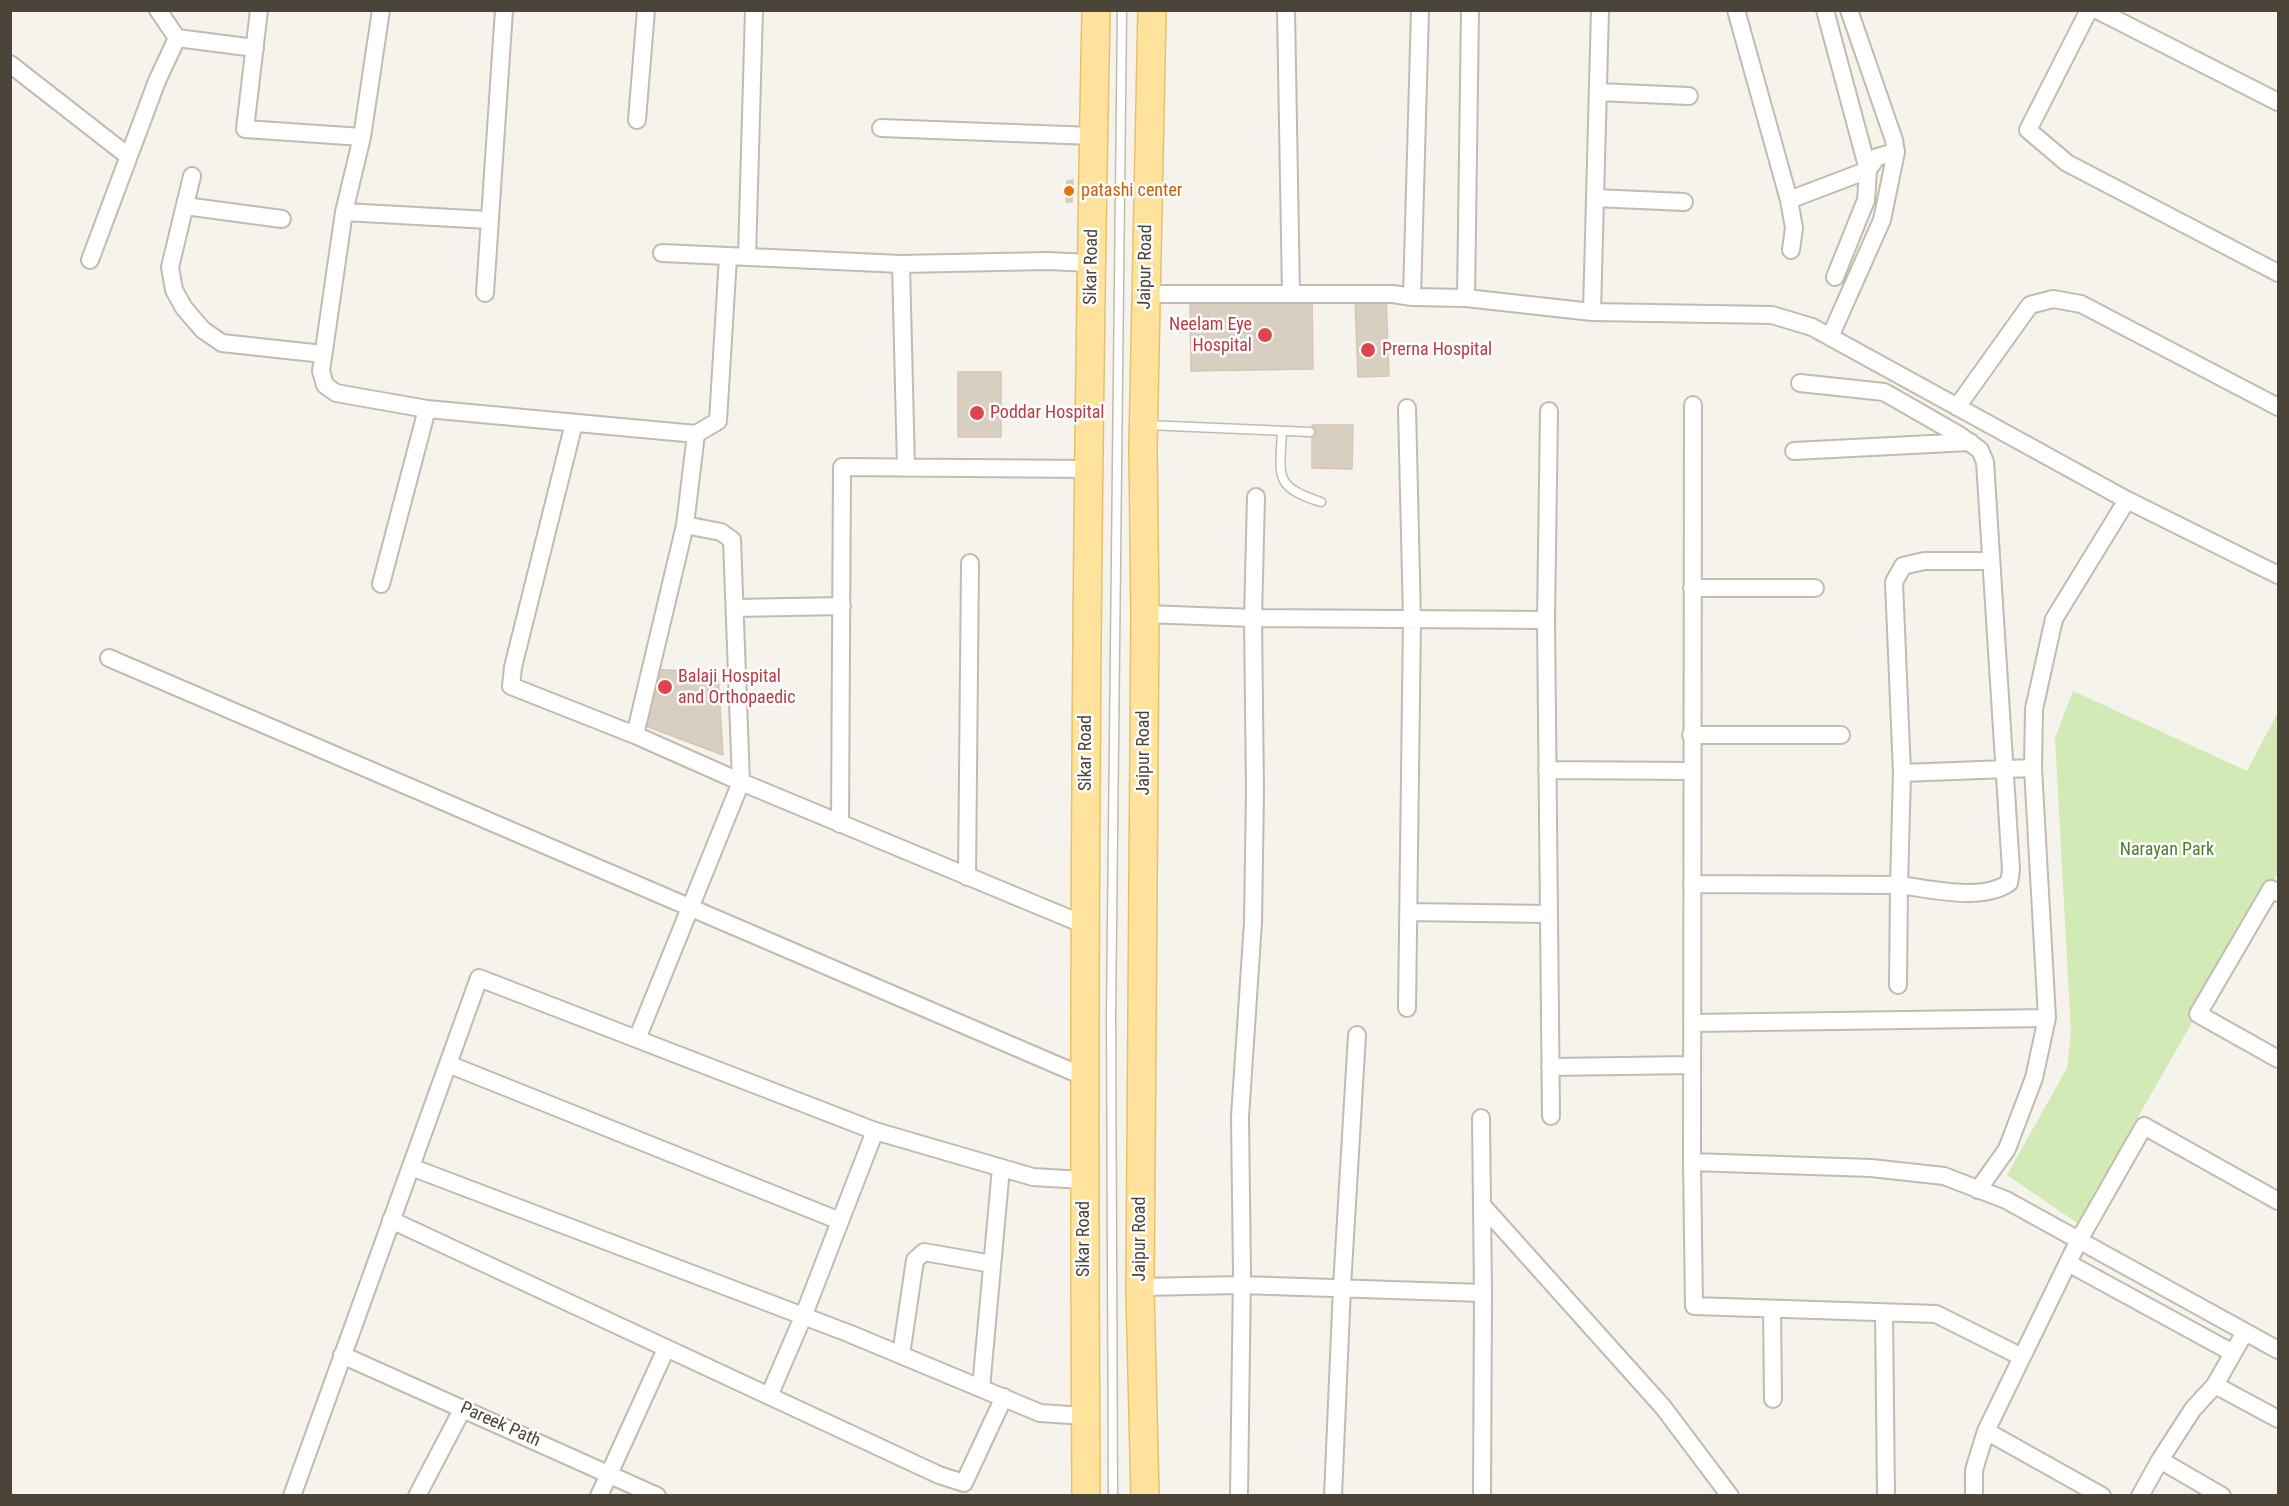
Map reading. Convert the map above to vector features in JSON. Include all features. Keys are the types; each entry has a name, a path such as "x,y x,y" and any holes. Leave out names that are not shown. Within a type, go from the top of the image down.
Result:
{"main road":[{"name":"Sikar Road","path":"1086,1496 1083,1180 1089,469 1096,10"},
{"name":"Jaipur Road","path":"1145,1496 1140,1287 1145,614 1143,425 1152,10"}],"street":[{"path":"158,10 177,38 255,48"},
{"path":"259,10 245,129 362,137"},
{"path":"381,10 362,137 344,212 323,354 322,380 329,390 427,409 696,434 718,421 728,257"},
{"path":"485,293 504,10"},
{"path":"637,120 646,10"},
{"path":"747,257 754,10"},
{"path":"1286,10 1292,294"},
{"path":"1412,297 1420,10"},
{"path":"1466,298 1470,10"},
{"path":"1592,312 1600,10"},
{"path":"1736,10 1789,200 1794,228 1791,250"},
{"path":"1825,10 1869,170 1866,200 1835,278"},
{"path":"1830,337 1882,220 1896,152 1894,140 1849,10"},
{"path":"2088,10 2028,130 2067,163 2278,273"},
{"path":"2097,10 2278,102"},
{"path":"90,260 157,81 177,38"},
{"path":"10,64 128,156"},
{"path":"1598,92 1689,96"},
{"path":"881,128 1093,136"},
{"path":"1789,200 1869,170 1877,157 1896,152"},
{"path":"192,176 170,267 174,290 184,308 203,330 222,343 323,354"},
{"path":"1595,198 1684,202"},
{"path":"185,206 282,219"},
{"path":"344,212 489,220"},
{"path":"662,254 901,264 1047,261 1092,263"},
{"path":"901,264 906,468"},
{"path":"1145,294 1393,294 1412,297 1466,298 1592,312 1772,315 1812,327 2127,500 2278,575"},
{"path":"1957,407 2030,305 2053,299 2081,304 2278,407"},
{"path":"1692,884 1899,885 1976,894 2000,889 2009,883 2011,870 1985,462 1980,450 1884,392 1800,382"},
{"path":"1693,405 1691,735 1694,1306 1936,1314 2022,1357"},
{"path":"1407,408 1412,619 1407,1008"},
{"path":"381,584 427,409"},
{"path":"1549,411 1546,621 1551,1116"},
{"path":"574,423 513,667 511,686 635,735 840,824 1086,925"},
{"path":"635,735 685,525 696,434"},
{"path":"1794,451 1970,442"},
{"path":"840,824 842,467 1089,469"},
{"path":"1239,1496 1240,1117 1253,898 1255,790 1253,618 1256,497"},
{"path":"1978,1190 2007,1149 2034,1078 2047,1018 2033,768 2034,709 2054,619 2127,500"},
{"path":"637,1039 741,782 732,540 721,532 685,525"},
{"path":"1898,985 1902,773 1894,582 1903,566 1924,561 1991,561"},
{"path":"967,877 970,563"},
{"path":"1692,588 1815,588"},
{"path":"735,608 842,606"},
{"path":"1145,614 1253,618 1546,621"},
{"path":"109,658 1084,1077"},
{"path":"1691,735 1841,735"},
{"path":"1902,773 2033,768"},
{"path":"1547,770 1692,771"},
{"path":"2278,893 2271,889 2198,1014 2278,1059"},
{"path":"1408,912 1549,914"},
{"path":"292,1496 479,978 875,1131 1033,1177 1083,1180"},
{"path":"1692,1023 2047,1018"},
{"path":"1333,1496 1342,1287 1357,1035"},
{"path":"448,1064 840,1221"},
{"path":"1550,1067 1692,1065"},
{"path":"1481,1118 1482,1496"},
{"path":"1974,1496 1974,1470 1986,1431 2079,1240 2144,1126 2278,1202"},
{"path":"769,1396 803,1317 875,1131"},
{"path":"1692,1162 1871,1168 1944,1176 2006,1200 2278,1350"},
{"path":"411,1167 901,1355 1041,1413 1085,1416"},
{"path":"981,1388 1001,1168"},
{"path":"1482,1205 1664,1407 1730,1496"},
{"path":"391,1220 939,1475 964,1483 1004,1397"},
{"path":"901,1355 915,1260 924,1252 992,1264"},
{"path":"2068,1263 2233,1353"},
{"path":"1140,1287 1241,1285 1483,1293"},
{"path":"1772,1309 1773,1399"},
{"path":"1884,1312 1886,1496"},
{"path":"2140,1496 2160,1460 2193,1409 2214,1385 2245,1332"},
{"path":"599,1496 666,1348"},
{"name":"Pareek Path","path":"342,1354 657,1496"},
{"path":"2214,1385 2278,1419"},
{"path":"417,1496 463,1408"},
{"path":"1986,1431 2102,1496"},
{"path":"2160,1460 2222,1496"}],"lane":[{"path":"1113,1496 1110,1016 1122,10"},
{"path":"1143,425 1310,432"},
{"path":"1282,431 1280,469 1282,480 1291,490 1321,502"}],"green space":[{"name":"Narayan Park","path":"2073,691 2247,771 2278,712 2278,873 2077,1223 2007,1175 2067,1068 2071,1033 2055,738"}],"building":[{"name":"patashi center","path":"1073,180 1072,202 1066,202 1067,181"},
{"path":"1386,296 1389,376 1358,377 1355,298"},
{"path":"1312,300 1313,369 1191,371 1190,302"},
{"path":"958,372 1001,372 1001,437 958,437"},
{"path":"1312,425 1353,425 1352,469 1312,468"},
{"path":"655,669 718,674 723,755 643,725"}],"place":[{"name":"patashi center","path":"1069,191"},
{"name":"Neelam Eye Hospital","path":"1265,335"},
{"name":"Prerna Hospital","path":"1368,350"},
{"name":"Poddar Hospital","path":"977,413"},
{"name":"Balaji Hospital and Orthopaedic","path":"665,687"}]}
